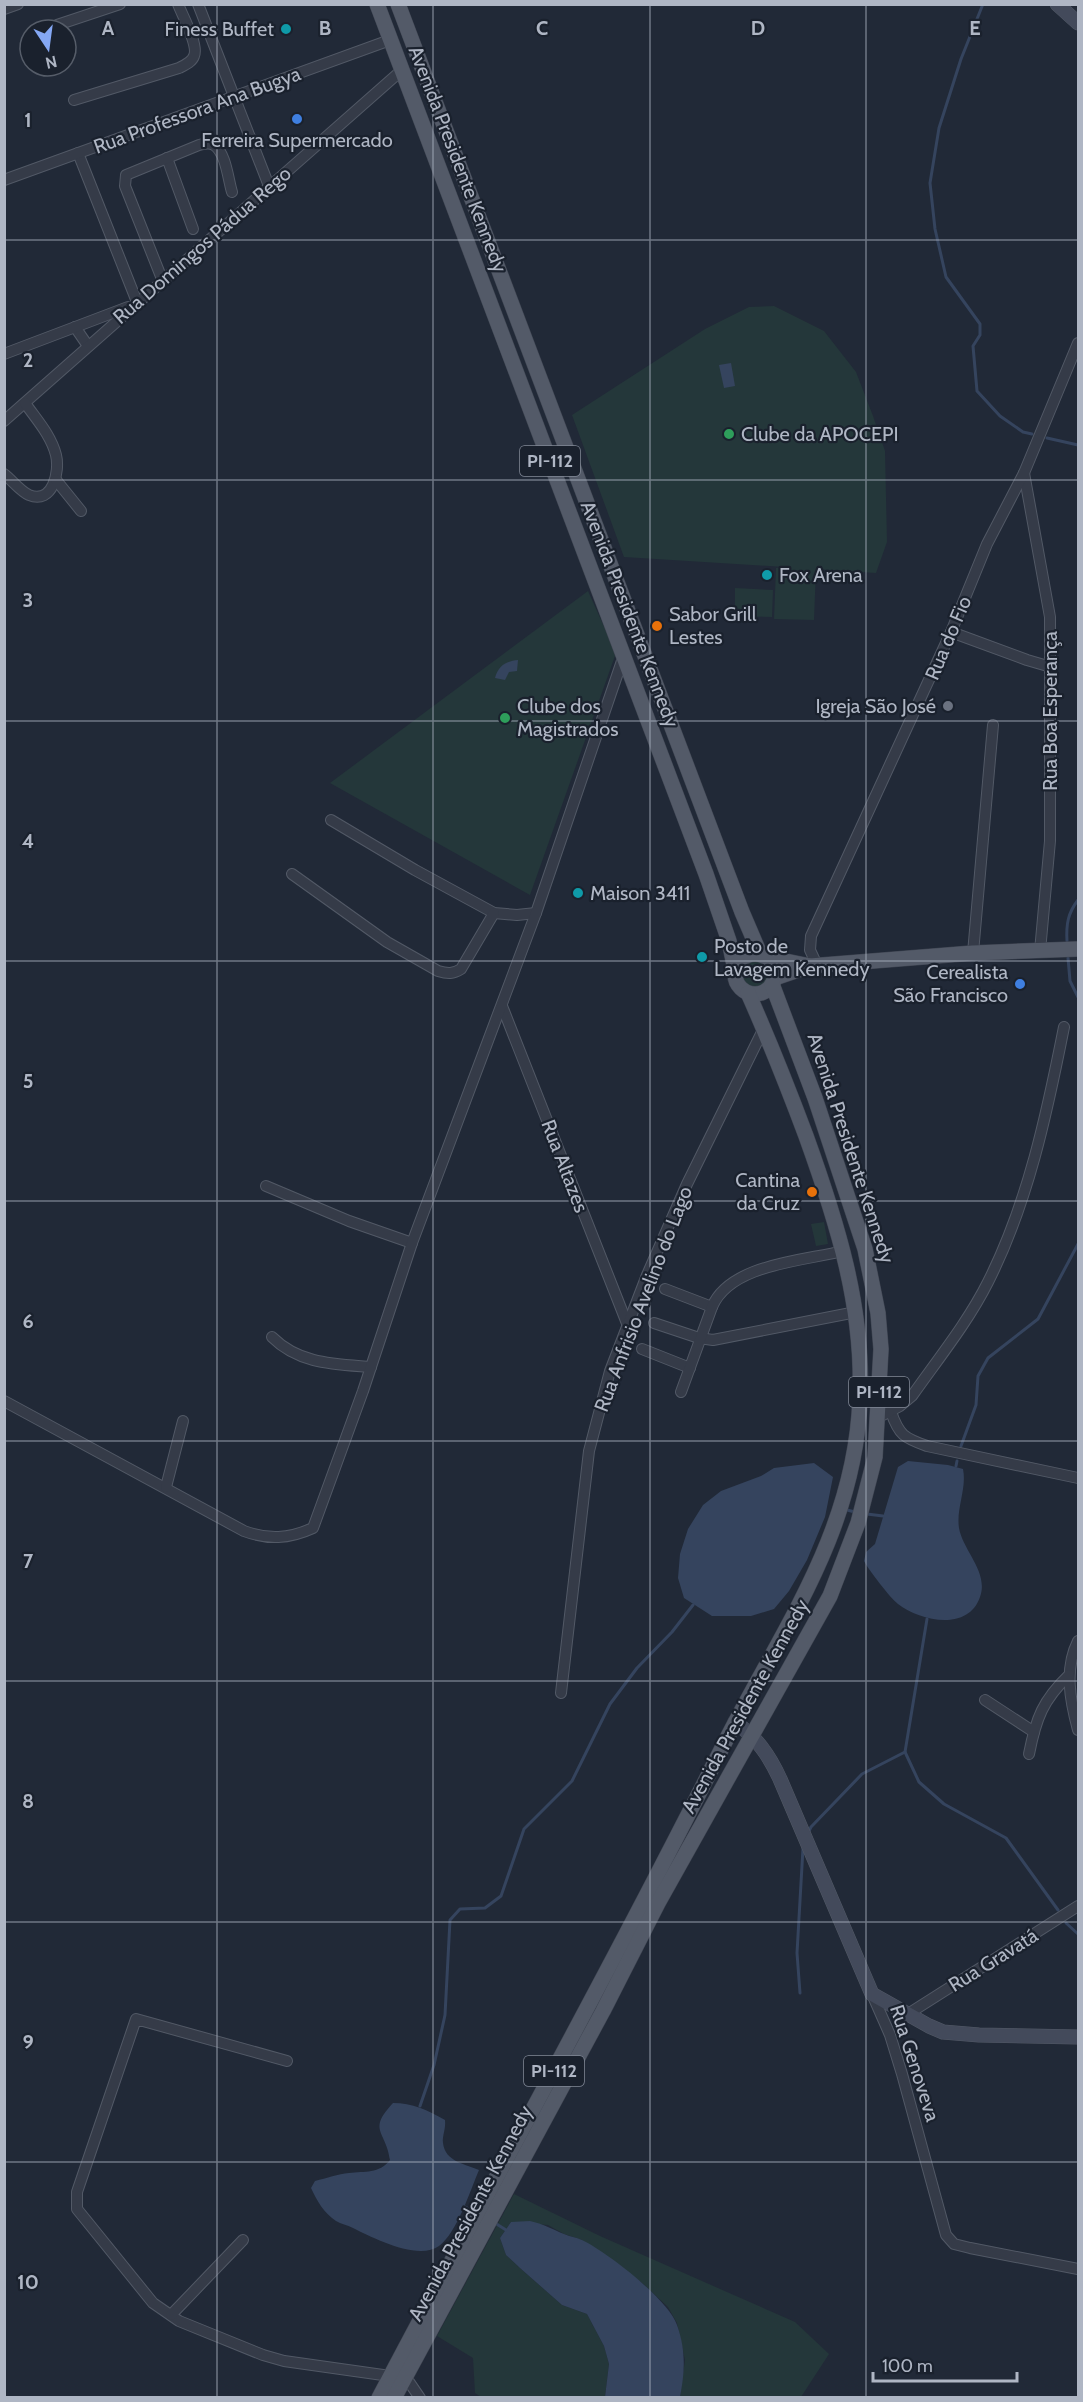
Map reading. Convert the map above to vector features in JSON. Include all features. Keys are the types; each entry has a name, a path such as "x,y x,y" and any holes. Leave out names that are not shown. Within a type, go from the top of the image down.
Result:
{"main road":[{"name":"Avenida Presidente Kennedy","path":"377,4 718,908 729,942 737,984 748,993 764,1028 820,1177 843,1251 856,1312 860,1359 858,1424 849,1483 840,1513 807,1591 735,1722 663,1866 398,2376 394,2397"},
{"name":"Avenida Presidente Kennedy","path":"379,2397 398,2376 603,2011 657,1903 830,1596 847,1558 858,1523 885,1415 878,1313 866,1249 774,981 774,966 763,956 742,912 398,4"},
{"path":"456,213 466,212 474,206"},
{"path":"645,712 663,705"},
{"path":"735,970 737,964 745,956 763,956 814,965 1078,949"},
{"path":"748,993 761,993 774,981 814,965"}],"street":[{"path":"4,9 18,4"},
{"path":"78,18 120,4"},
{"path":"74,100 179,68 193,58 196,53 194,44 178,4"},
{"path":"198,4 269,186"},
{"path":"1057,4 1078,22"},
{"name":"Rua Professora Ana Bugya","path":"4,180 390,40"},
{"name":"Rua Domingos Pádua Rego","path":"4,421 162,279 402,70"},
{"path":"162,279 124,180 129,172 209,143 214,145 223,159 232,192"},
{"path":"4,354 136,303 78,153"},
{"path":"167,158 193,229"},
{"path":"75,327 88,346"},
{"name":"Rua do Fio","path":"814,965 810,950 811,936 951,632 987,544 1024,473 1074,364 1078,343"},
{"path":"4,474 27,495 37,497 46,494 56,480 56,454 45,432 25,403"},
{"name":"Rua Boa Esperança","path":"1024,473 1048,608 1051,667 1050,841 1040,951"},
{"path":"56,480 81,511"},
{"path":"951,632 1051,667"},
{"path":"4,1401 260,1537 287,1536 314,1528 412,1243 536,913 624,655"},
{"path":"973,954 993,725"},
{"path":"331,820 415,870 494,913 517,915 536,913"},
{"path":"292,874 387,942 438,972 446,974 452,974 461,969 494,913"},
{"name":"Rua Altazes","path":"502,1006 628,1326"},
{"path":"1064,1027 1043,1129 995,1268 976,1303 912,1396 885,1415 909,1440 927,1446 1078,1478"},
{"name":"Rua Anfrisio Avelino do Lago","path":"561,1693 589,1451 610,1371 687,1184 764,1028"},
{"path":"266,1186 349,1221 412,1243"},
{"path":"681,1392 699,1338 716,1298 723,1290 762,1268 843,1251"},
{"path":"665,1289 712,1307"},
{"path":"654,1323 699,1338 719,1340 856,1312"},
{"path":"272,1337 300,1357 341,1365 371,1367"},
{"path":"642,1348 690,1368"},
{"path":"166,1487 183,1421"},
{"path":"1078,1641 1072,1656 1069,1675 1078,1730"},
{"path":"1029,1754 1034,1732 1046,1700 1069,1675"},
{"path":"985,1700 1034,1732"},
{"name":"Rua Genoveva","path":"735,1722 753,1735 767,1752 872,1994 903,2074 946,2235 954,2244 1078,2269"},
{"name":"Rua Gravatá","path":"908,2014 1078,1906"},
{"path":"872,1994 943,2032 979,2036 1078,2037"},
{"path":"286,2061 136,2019 78,2192 76,2203 79,2214 153,2304 179,2321 262,2355 284,2361 398,2376 420,2397"},
{"path":"171,2315 243,2240"}],"shaded area":[{"name":"Clube da APOCEPI","path":"774,306 824,331 856,372 885,451 887,542 876,573 816,569 814,620 774,619 776,568 785,567 624,557 572,415 705,329 749,307"},
{"path":"735,588 773,590 772,617 735,616"},
{"name":"Clube dos Magistrados","path":"588,591 616,653 530,895 330,783"},
{"path":"755,959 766,963 770,974 766,985 755,989 744,985 740,974 744,963"},
{"path":"824,1222 828,1244 816,1246 811,1224"},
{"path":"514,2194 600,2236 795,2322 829,2354 801,2397 680,2397 685,2360 677,2323 668,2307 641,2282 582,2240 548,2225 511,2222 500,2238 506,2255 562,2305 587,2314 604,2346 609,2364 605,2397 481,2397 475,2393 473,2358 437,2336"}],"water":[{"path":"731,363 735,386 724,388 719,365"},
{"path":"518,660 517,671 509,672 505,680 495,678 503,665"},
{"path":"908,1461 963,1469 964,1484 959,1528 961,1537 978,1570 982,1588 974,1608 955,1619 930,1618 907,1610 890,1596 864,1561 866,1552 875,1544 898,1467"},
{"path":"814,1463 833,1477 825,1517 807,1560 789,1591 774,1609 751,1616 712,1616 684,1598 678,1578 680,1554 688,1529 703,1505 721,1491 761,1476 774,1468"},
{"path":"393,2103 420,2108 445,2120 443,2143 448,2154 457,2161 479,2170 452,2232 439,2246 430,2250 408,2250 383,2242 338,2222 324,2210 311,2188 315,2181 371,2171 381,2168 390,2160 380,2125 385,2112"},
{"path":"530,2221 593,2246 636,2277 662,2302 677,2325 682,2343 684,2370 680,2397 605,2397 609,2364 604,2346 587,2314 562,2305 506,2255 500,2238 511,2222"}],"waterway":[{"path":"983,4 961,59 939,128 930,183 935,229 946,277 980,324 980,335 973,346 977,391 1000,416 1023,432 1032,434"},
{"path":"1047,438 1078,445"},
{"path":"1067,941 1068,919 1078,900"},
{"path":"1068,958 1070,981 1078,997"},
{"path":"961,1446 976,1405 978,1376 988,1358 1038,1319 1078,1244"},
{"path":"956,1466 957,1461"},
{"path":"847,1510 855,1512"},
{"path":"867,1514 883,1516"},
{"path":"420,2106 434,2065 445,2015 450,1920 460,1909 485,1908 501,1896 524,1829 572,1781 610,1704 637,1668 672,1632 693,1605"},
{"path":"927,1619 905,1752 919,1782 944,1804 1006,1838 1058,1910"},
{"path":"808,1833 811,1827 862,1774 905,1752"},
{"path":"800,1993 797,1953 803,1848"},
{"path":"1066,1923 1078,1934"},
{"path":"463,2206 473,2211"},
{"path":"495,2223 506,2230"}],"place":[{"name":"Finess Buffet","path":"286,29"},
{"name":"Ferreira Supermercado","path":"297,119"},
{"name":"Clube da APOCEPI","path":"729,434"},
{"name":"Fox Arena","path":"767,575"},
{"name":"Sabor Grill Lestes","path":"657,626"},
{"name":"Igreja São José","path":"948,706"},
{"name":"Clube dos Magistrados","path":"505,718"},
{"name":"Maison 3411","path":"578,893"},
{"name":"Posto de Lavagem Kennedy","path":"702,957"},
{"name":"Cerealista São Francisco","path":"1020,984"},
{"name":"Cantina da Cruz","path":"812,1192"}]}
